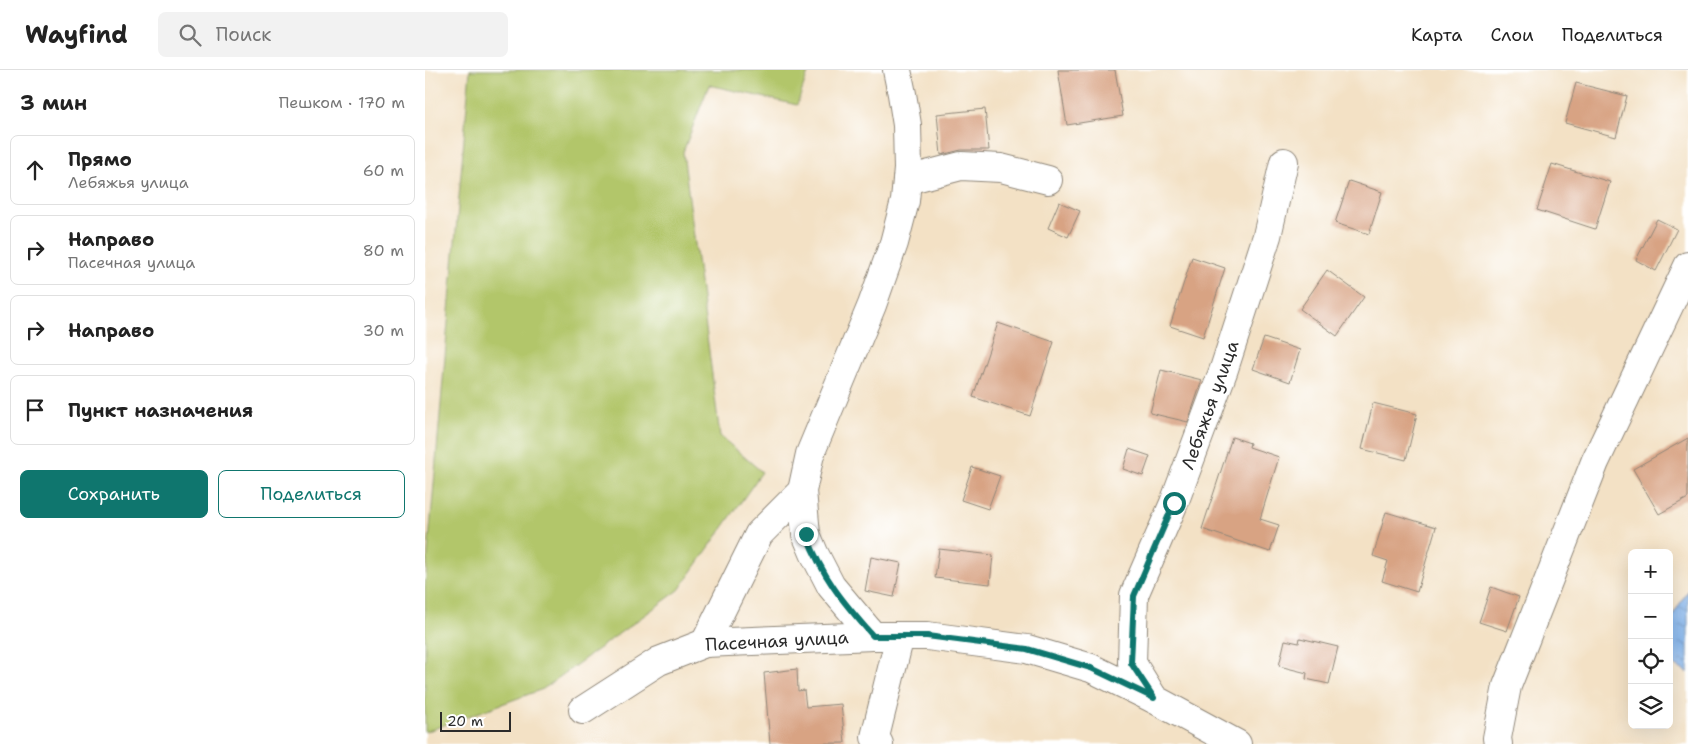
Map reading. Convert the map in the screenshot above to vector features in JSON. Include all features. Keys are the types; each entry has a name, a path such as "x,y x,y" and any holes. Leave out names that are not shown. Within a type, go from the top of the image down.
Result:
{"street":[{"path":"873,636 831,586 813,554 806,534 802,491 810,454 872,305 894,243 905,201 907,125 897,70"},
{"name":"Лебяжья улица","path":"1154,698 1131,663 1134,596 1174,503 1234,373 1284,162"},
{"path":"907,180 961,166 1001,168 1048,180"},
{"path":"1498,744 1497,738 1507,686 1595,462 1687,270"},
{"path":"705,643 759,534 802,491"},
{"name":"Пасечная улица","path":"583,710 659,661 705,643 873,636 927,636 1027,649 1091,668 1154,698 1237,744"},
{"path":"879,744 875,736 900,636"}],"green space":[{"path":"470,70 809,70 797,105 709,85 683,152 720,436 762,472 679,590 543,689 425,732 425,587"}],"water":[{"path":"1688,590 1688,673 1673,664 1673,615"}],"building":[{"path":"1058,70 1115,70 1123,116 1067,125"},
{"path":"1576,83 1627,96 1616,137 1565,123"},
{"path":"985,109 989,150 961,150 941,155 937,114"},
{"path":"1552,164 1610,182 1595,229 1537,210"},
{"path":"1349,181 1382,192 1369,234 1335,223"},
{"path":"1059,202 1080,211 1068,237 1048,228"},
{"path":"1657,219 1677,229 1656,271 1636,260"},
{"path":"1192,257 1225,268 1203,337 1170,326"},
{"path":"1327,270 1364,297 1337,336 1300,309"},
{"path":"998,323 1054,342 1030,416 973,397"},
{"path":"1264,338 1300,350 1290,382 1253,369"},
{"path":"1161,370 1202,380 1188,422 1150,413"},
{"path":"1373,403 1417,414 1406,460 1362,449"},
{"path":"1232,437 1250,443 1249,447 1279,457 1260,519 1279,525 1270,552 1202,529"},
{"path":"1688,438 1688,498 1659,514 1633,469"},
{"path":"1129,449 1150,456 1143,476 1123,469"},
{"path":"972,467 1000,476 988,509 961,500"},
{"path":"1386,512 1436,527 1417,592 1382,581 1388,561 1373,556"},
{"path":"939,549 993,555 990,584 935,578"},
{"path":"871,557 901,563 894,597 865,591"},
{"path":"1491,587 1519,597 1507,631 1479,622"},
{"path":"1300,638 1338,647 1329,684 1306,679 1307,673 1279,666 1285,640 1299,643"},
{"path":"797,669 798,691 804,690 806,707 841,704 845,743 770,744 764,673"}],"route":[{"path":"806,534 813,554 831,586 873,636 927,636 1027,649 1091,668 1154,698 1131,663 1134,596 1174,503"}]}
